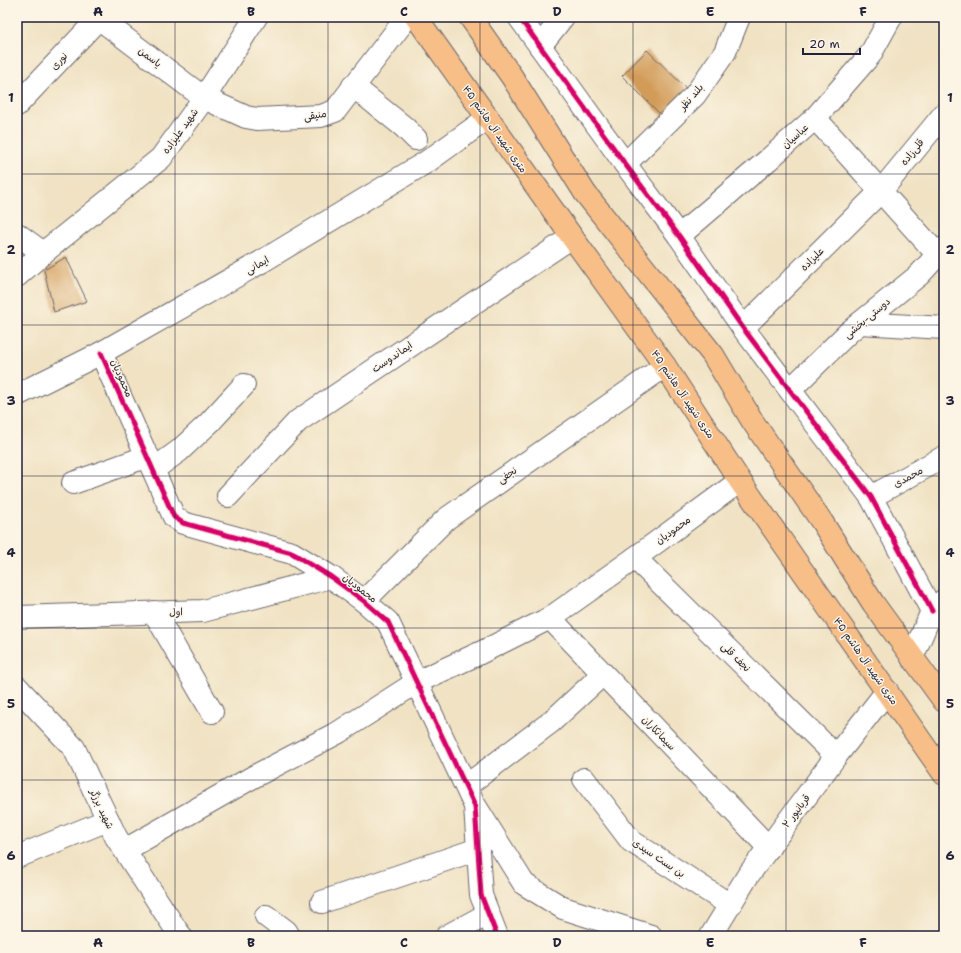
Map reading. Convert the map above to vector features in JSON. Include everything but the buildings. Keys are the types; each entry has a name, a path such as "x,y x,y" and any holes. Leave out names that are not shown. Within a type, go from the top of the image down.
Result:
{"main road":[{"name":"۴۵ متری شهید آل هاشم","path":"416,17 665,366 740,481 944,774"},
{"path":"470,17 512,78 585,193 713,355 753,422 822,522 873,603 944,701"}],"street":[{"name":"شهید علیزاده","path":"17,276 161,158 204,98 256,17"},
{"name":"منیقی","path":"204,98 246,117 257,119 321,116 335,110 407,17"},
{"path":"519,17 679,236 743,328 871,497 940,608 912,658"},
{"path":"540,46 564,17"},
{"name":"بلند نظر","path":"625,164 695,95 725,52 740,17"},
{"name":"عباسیان","path":"679,236 815,118 870,55 891,17"},
{"name":"یاسمن","path":"99,18 204,98"},
{"name":"نوری","path":"17,105 99,18"},
{"path":"353,86 404,127 416,140"},
{"name":"قلی‌زاده","path":"881,191 944,114"},
{"name":"ایمانی","path":"17,395 101,353 281,250 428,161 488,118"},
{"path":"815,118 881,191 941,251"},
{"name":"علیزاده","path":"743,328 881,191"},
{"path":"17,234 43,254"},
{"name":"ایماندوست","path":"228,496 298,421 572,237"},
{"name":"دوستی-بخشی","path":"790,390 860,323 919,275 941,251"},
{"path":"860,323 944,328"},
{"name":"محمودیان","path":"101,353 151,462 174,517 183,524 292,553 331,577 364,601 388,622 475,806 480,895 497,936"},
{"name":"نجفی","path":"364,601 446,519 665,366"},
{"path":"73,483 151,462 184,446 209,423 244,385"},
{"name":"محمدی","path":"871,497 944,457"},
{"name":"محمودیان","path":"125,850 253,777 339,732 416,682 480,653 550,618 740,481"},
{"name":"نجف قلی","path":"635,558 836,756"},
{"name":"اول","path":"17,617 203,611 331,577"},
{"path":"154,612 212,712"},
{"name":"سیمانکاران","path":"550,618 769,848"},
{"path":"466,786 551,722 603,674"},
{"name":"شهید برزگر","path":"17,687 74,748 116,837 177,931 182,936"},
{"name":"قربانپور ۲","path":"711,936 747,877 836,756 887,691"},
{"name":"بن بست سیدی","path":"584,779 631,841 730,905"},
{"path":"475,806 524,884 563,908 651,936"},
{"path":"17,857 108,820"},
{"path":"322,902 478,849"},
{"path":"447,936 488,914"},
{"path":"266,916 286,931 290,936"}],"cycle path":[{"path":"519,17 679,236 743,328 871,497 932,611"},
{"path":"101,353 174,517 183,523 292,553 331,577 364,601 388,622 475,806 481,895 497,936"}]}
